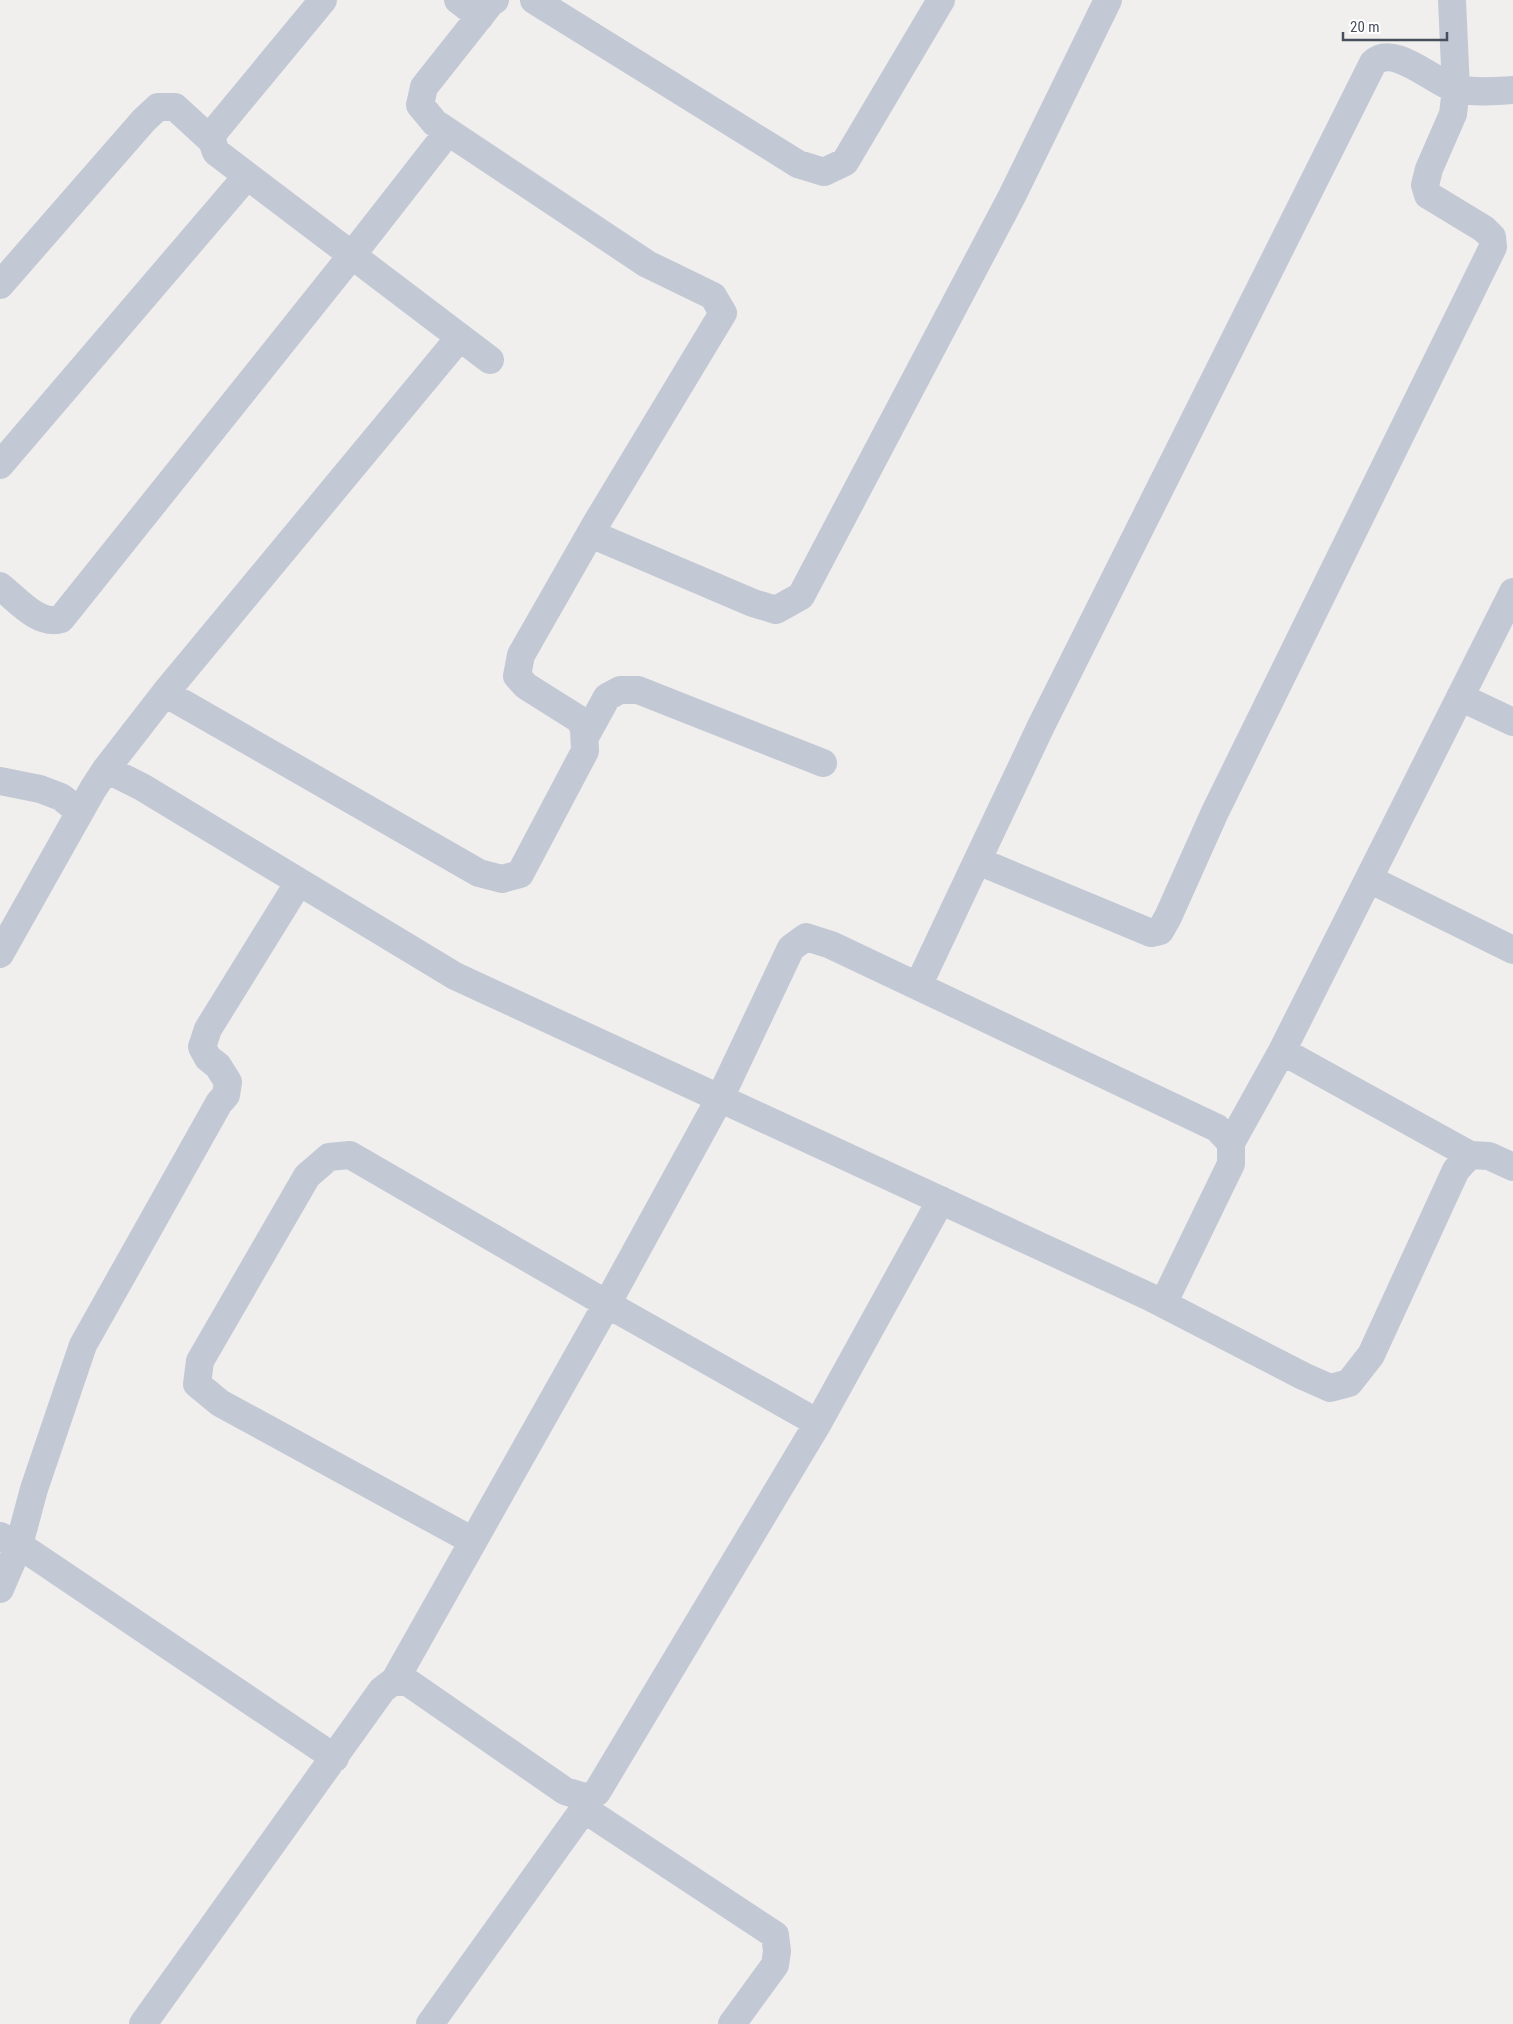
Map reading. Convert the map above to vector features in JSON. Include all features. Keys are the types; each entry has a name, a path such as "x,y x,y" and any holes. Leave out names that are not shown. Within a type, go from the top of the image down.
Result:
{"street":[{"path":"212,141 214,132 323,0"},
{"path":"165,693 479,873 502,879 520,874 585,751 585,737 580,720 526,686 517,676 521,655 723,312 713,296 647,264 448,132 436,123 420,105 424,87 487,8 458,0"},
{"path":"534,0 798,164 824,172 845,162 941,0"},
{"path":"591,534 753,603 776,610 801,596 1012,196 1108,0"},
{"path":"978,861 1137,929 1151,933 1160,931 1168,917 1215,812 1493,246 1492,237 1484,229 1428,195 1425,185 1429,169 1453,114 1456,89 1452,0"},
{"path":"918,986 1046,718 1373,63 1378,58 1386,56 1401,60 1456,89 1477,91 1513,90"},
{"path":"0,285 144,120 158,107 175,107 212,141 216,152 490,360"},
{"path":"0,586 39,617 54,621 62,619 448,132"},
{"path":"0,465 247,176"},
{"path":"0,954 80,812 106,770 165,693 460,336"},
{"path":"1163,1304 1231,1164 1231,1143 1282,1051 1513,592"},
{"path":"585,737 607,697 620,690 638,690 822,763"},
{"path":"1460,697 1513,722"},
{"path":"106,770 142,787 455,976 1163,1304 1330,1388 1349,1383 1371,1355 1456,1170 1470,1155"},
{"path":"0,781 40,789 61,797 80,812"},
{"path":"1369,879 1513,950"},
{"path":"0,1589 10,1540 34,1489 83,1345 219,1103 226,1095 228,1082 218,1066 208,1058 202,1047 208,1029 299,882"},
{"path":"150,2022 382,1690 395,1680 720,1098 792,948 806,937 831,944 1217,1128 1231,1143"},
{"path":"1282,1051 1470,1155 1489,1156 1513,1167"},
{"path":"473,1542 220,1403 198,1384 200,1361 307,1176 329,1157 350,1154 606,1304 818,1423"},
{"path":"430,2024 586,1804 597,1792 818,1423 941,1200"},
{"path":"10,1540 335,1758"},
{"path":"395,1680 409,1683 775,1935 777,1951 775,1965 732,2024"}]}
